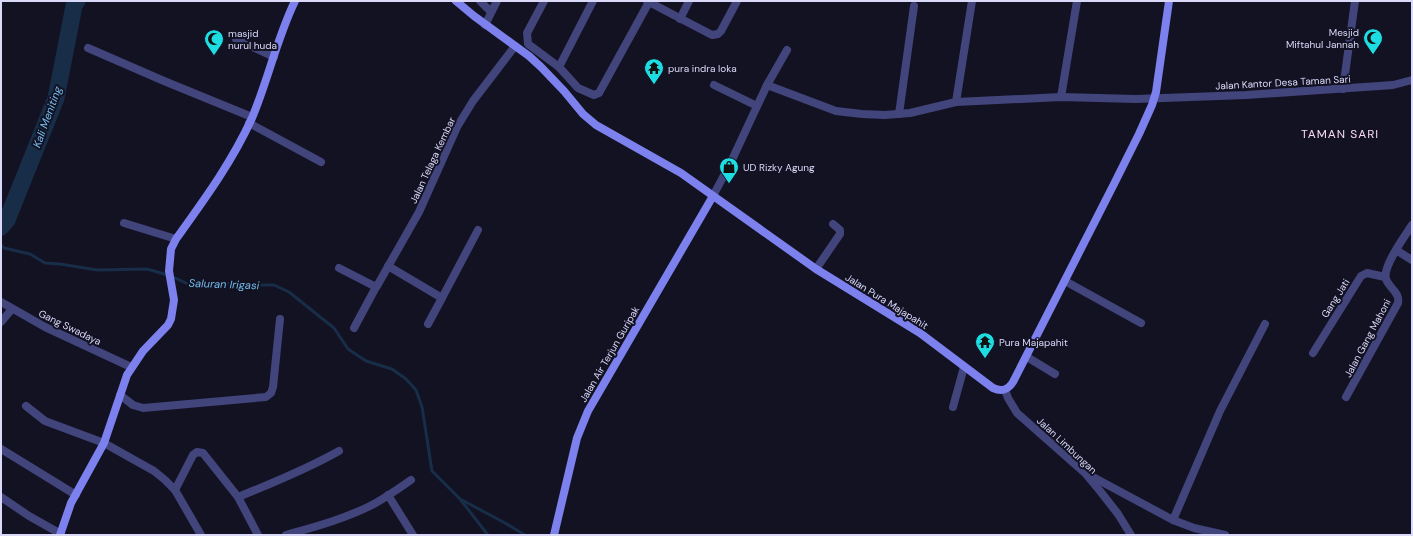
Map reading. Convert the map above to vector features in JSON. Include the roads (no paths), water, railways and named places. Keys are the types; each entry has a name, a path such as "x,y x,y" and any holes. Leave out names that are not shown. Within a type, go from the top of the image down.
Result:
{"street":[{"path":"1,497 29,516 60,534 71,503 104,443 123,383 131,367 143,351 170,322 173,316 174,300 169,271 171,249 176,239 220,176 250,120 295,1"},
{"path":"480,1 492,12"},
{"path":"485,25 497,1"},
{"path":"544,1 527,33 528,44 559,67 574,84 594,95 600,91 648,2 710,34 715,35 721,31 737,1"},
{"path":"559,67 593,1"},
{"path":"680,19 689,1"},
{"path":"956,102 972,1"},
{"path":"1061,97 1077,1"},
{"path":"1005,390 1010,387 1027,357 1139,134 1154,98 1169,1"},
{"path":"1342,89 1355,1"},
{"name":"Jalan Pura Majapahit","path":"461,3 485,25 529,56 553,78 590,120 604,130 681,173 816,269 908,324 993,388 1000,391 1005,390"},
{"path":"899,114 914,6"},
{"path":"236,39 274,57"},
{"name":"Jalan Telaga Kembar","path":"354,328 419,212 450,140 465,114 515,46"},
{"path":"88,48 250,120 321,162"},
{"path":"713,196 767,84 787,50"},
{"name":"Jalan Kantor Desa Taman Sari","path":"767,84 836,111 862,114 899,114 910,113 956,102 1061,97 1136,99 1246,95 1393,85 1412,80"},
{"path":"714,84 757,106"},
{"name":"Jalan Air Terjun Guripak","path":"554,535 577,438 588,411 713,196"},
{"path":"124,222 176,239"},
{"path":"816,269 840,234 840,230 833,224"},
{"path":"1385,277 1386,270 1396,250 1412,226"},
{"path":"428,324 478,230"},
{"path":"1396,250 1412,260"},
{"path":"388,266 442,298"},
{"path":"339,268 376,287"},
{"name":"Gang Jati","path":"1313,353 1362,275 1369,273 1385,277"},
{"name":"Jalan Gang Mahoni","path":"1346,397 1398,303 1398,296 1385,277"},
{"path":"1065,281 1141,323"},
{"name":"Gang Swadaya","path":"1,302 46,327 131,367"},
{"path":"1,322 12,309"},
{"path":"120,395 133,405 143,408 266,397 271,393 274,387 280,319"},
{"path":"1173,520 1220,411 1265,324"},
{"path":"1027,357 1055,374"},
{"path":"953,407 964,367"},
{"name":"Jalan Limbungan","path":"1005,390 1017,413 1085,473 1110,502 1131,535"},
{"path":"26,406 38,416 49,422 104,443 154,471 175,490 201,535"},
{"path":"1,449 76,495"},
{"path":"238,497 288,477 339,451"},
{"path":"175,490 192,457 200,452 205,455 238,497 258,535"},
{"path":"1085,473 1173,520 1194,528 1226,535"},
{"path":"286,535 352,514 370,506 411,480"},
{"path":"388,495 412,535"}],"waterway":[{"name":"Kali Meniting","path":"1,227 7,220 56,98 74,6 77,1"},
{"name":"Saluran Irigasi","path":"1,245 4,248 30,254 45,263 97,270 147,269 171,276 190,285 213,282 242,285 274,285 289,292 334,328 348,349 366,361 392,369 406,379 416,390 422,407 432,471 460,499 488,535"},
{"path":"462,500 525,535"}],"place":[{"name":"Mesjid Miftahul Jannah","path":"1373,55"},
{"name":"masjid nurul huda","path":"214,56"},
{"name":"pura indra loka","path":"654,85"},
{"name":"UD Rizky Agung","path":"729,184"},
{"name":"Pura Majapahit","path":"985,359"}],"district":[{"name":"TAMAN SARI","path":"1340,134"}]}
